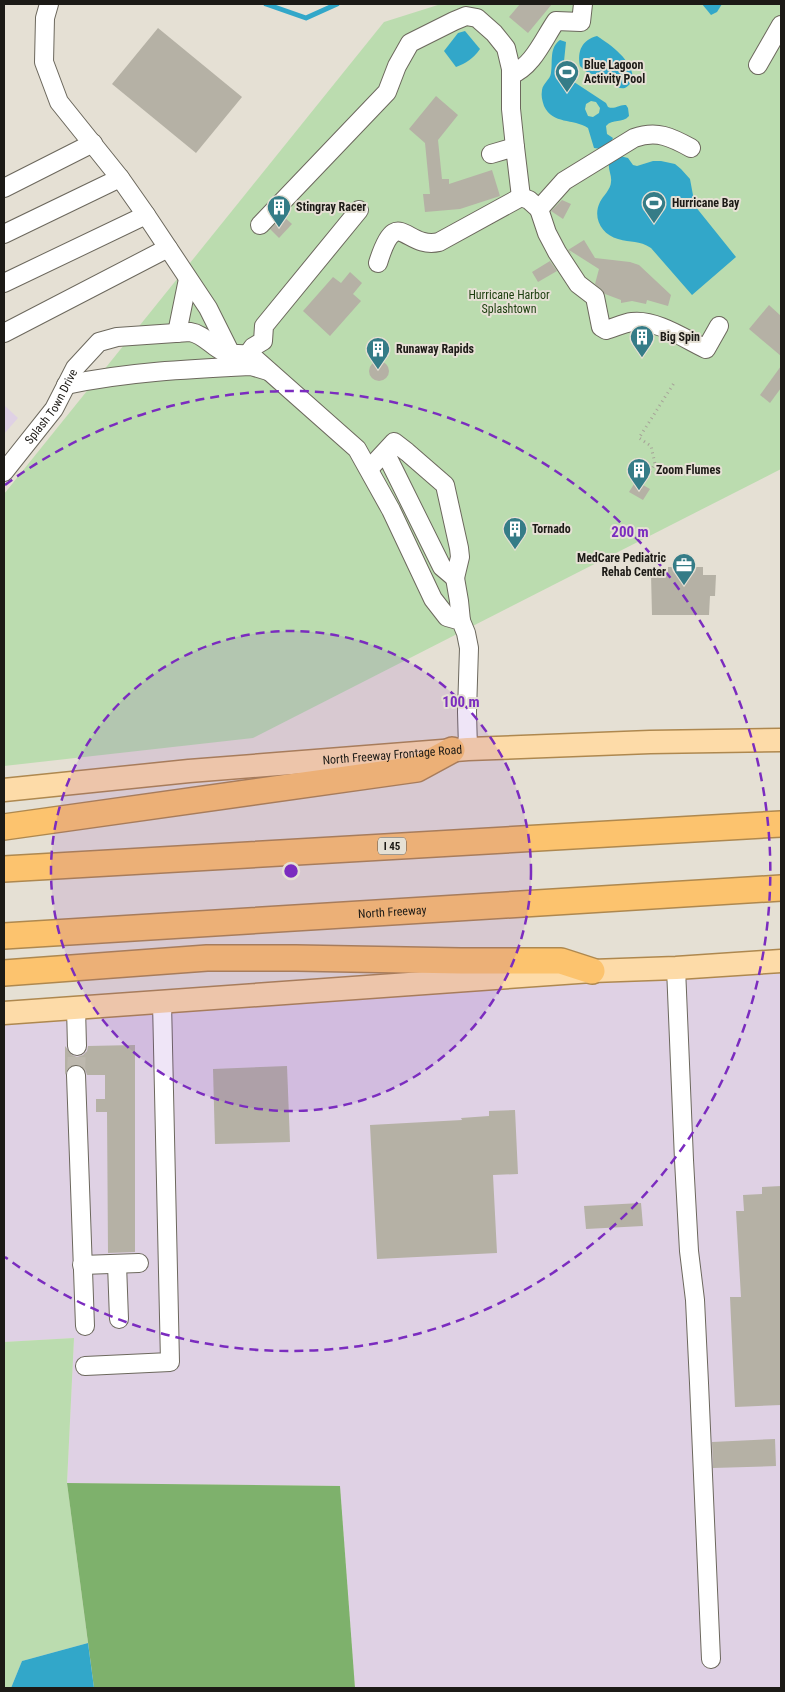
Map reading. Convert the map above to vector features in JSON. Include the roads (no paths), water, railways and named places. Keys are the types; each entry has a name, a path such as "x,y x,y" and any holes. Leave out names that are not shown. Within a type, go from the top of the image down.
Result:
{"highway":[{"path":"4,827 418,770 460,750"},
{"name":"I 45","path":"4,869 781,824"},
{"name":"North Freeway","path":"4,936 781,888"},
{"path":"4,974 207,958 561,961 592,971"}],"main road":[{"name":"North Freeway Frontage Road","path":"4,790 188,772 460,750 650,742 781,740"},
{"path":"4,1013 592,971 781,961"}],"street":[{"path":"49,4 45,18 44,62 59,102 120,178 239,354"},
{"path":"511,75 520,72 538,51 545,36 564,21 580,22 583,4"},
{"path":"260,225 386,92 397,66 410,44 466,16 477,18 494,33 506,48 511,75 511,109 521,197"},
{"path":"758,66 781,25"},
{"path":"539,209 564,181 619,147 647,134 666,136 691,148"},
{"path":"4,188 93,143"},
{"path":"491,154 515,147"},
{"path":"4,234 120,178"},
{"path":"378,263 386,242 392,233 399,231 408,233 420,242 431,244 439,242 521,197 529,200 539,209 547,233 557,252 578,284 595,297 601,327 606,330 632,322 648,323 706,349 719,326"},
{"path":"239,354 263,341 264,326 359,210"},
{"path":"4,283 146,215"},
{"path":"4,333 168,248"},
{"path":"188,279 177,333 190,332 200,334 222,351 257,359 357,449 395,519 433,599 447,617 461,621"},
{"name":"Splash Town Drive","path":"6,463 54,409 75,368 99,342 116,337 177,333"},
{"path":"188,370 197,366 207,350 200,334"},
{"path":"66,385 120,375 251,366 269,371 277,377"},
{"path":"368,469 394,442 445,485 460,548 455,578 460,602 461,621 469,648 466,712 460,750"},
{"path":"385,452 442,567 455,578"},
{"path":"676,968 689,1250 695,1300 699,1375 710,1658"},
{"path":"85,1366 170,1362 162,1002"},
{"path":"76,1008 76,1046"},
{"path":"76,1075 85,1326"},
{"path":"82,1265 139,1263"},
{"path":"117,1264 119,1320"}],"water":[{"path":"702,4 722,4 717,12 711,15"},
{"path":"465,31 480,49 469,60 456,67 444,51 458,33"},
{"path":"597,36 614,48 629,65 633,78 625,88 617,87 605,78 592,74 580,66 579,56 584,43"},
{"name":"Blue Lagoon Activity Pool","path":"560,40 566,42 563,71 574,82 606,103 608,107 613,108 626,105 628,108 629,116 606,126 607,134 613,138 611,142 601,149 594,148 588,128 558,119 548,112 544,106 542,90 550,75 552,55","holes":["591,101 596,102 600,108 599,113 593,117 588,116 585,109 586,104"]},
{"name":"Hurricane Bay","path":"620,156 628,158 633,165 637,166 653,161 661,161 675,164 681,169 690,179 695,206 736,257 692,295 651,248 643,244 612,237 600,225 597,214 598,208 611,185 609,163"},
{"path":"88,1643 94,1688 11,1688 22,1661"}],"waterway":[{"path":"266,4 306,18 337,4"}],"tunnel":[{"path":"76,1075 77,1046"}],"place":[{"name":"Blue Lagoon Activity Pool","path":"567,93"},
{"name":"Hurricane Bay","path":"654,224"},
{"name":"Stingray Racer","path":"279,228"},
{"name":"Big Spin","path":"642,358"},
{"name":"Runaway Rapids","path":"378,370"},
{"name":"Zoom Flumes","path":"639,491"},
{"name":"Tornado","path":"515,550"},
{"name":"MedCare Pediatric Rehab Center","path":"684,586"}],"park label":[{"name":"Hurricane Harbor Splashtown","path":"509,302"}]}
